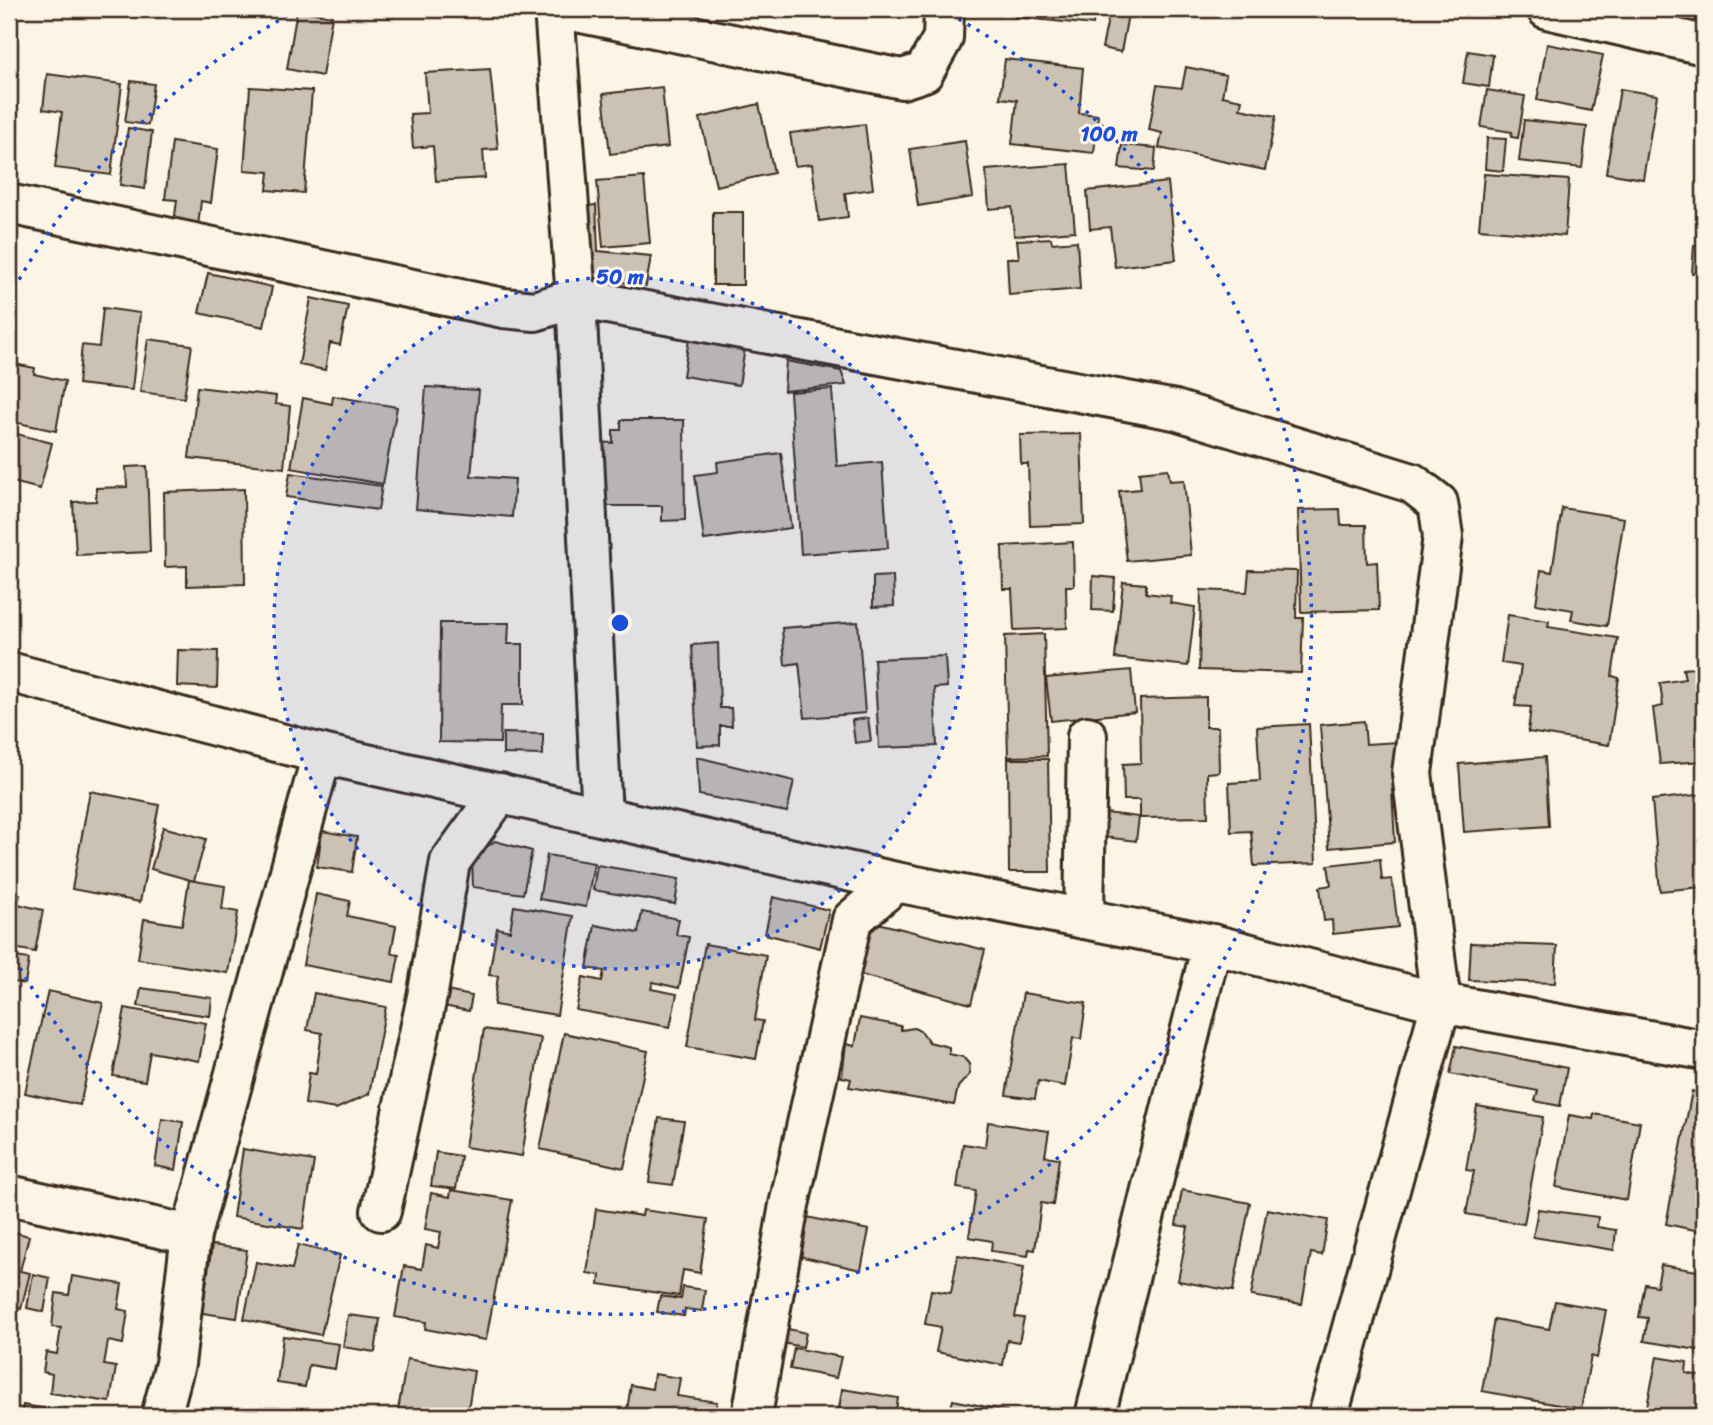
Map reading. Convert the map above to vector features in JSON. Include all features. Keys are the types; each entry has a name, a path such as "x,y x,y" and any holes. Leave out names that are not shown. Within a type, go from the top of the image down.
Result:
{"street":[{"path":"554,9 576,298 602,816"},
{"path":"562,9 902,79 924,72 943,38 944,9"},
{"path":"1546,9 1704,45"},
{"path":"9,204 503,308 535,311 576,298 1175,410 1412,483 1438,503 1443,536 1412,774 1441,1003 1328,1416"},
{"path":"9,672 322,754 896,882 1212,944 1441,1003 1704,1050"},
{"path":"1084,919 1087,736"},
{"path":"161,1416 175,1364 191,1234 322,754"},
{"path":"381,1211 428,992 450,862 500,793"},
{"path":"752,1416 789,1205 852,920 896,882"},
{"path":"1095,1416 1212,944"},
{"path":"9,1195 191,1234"}],"building":[{"path":"1016,9 1094,9 1093,25 1015,17"},
{"path":"1110,9 1129,9 1121,52 1102,48"},
{"path":"297,10 332,16 322,76 287,69"},
{"path":"1547,44 1603,55 1591,111 1537,100"},
{"path":"1468,51 1493,55 1489,87 1463,83"},
{"path":"1005,59 1083,68 1079,113 1098,115 1094,153 1012,144 1017,100 1000,98"},
{"path":"1186,67 1226,75 1222,96 1242,100 1240,109 1276,116 1265,170 1159,148 1162,133 1149,130 1157,85 1182,88"},
{"path":"490,69 498,149 483,150 485,178 436,181 433,146 413,148 410,114 428,113 425,73"},
{"path":"47,74 122,84 111,175 55,168 62,112 43,109"},
{"path":"131,81 154,84 148,125 125,122"},
{"path":"250,87 312,91 304,193 267,190 269,172 244,170"},
{"path":"662,87 668,147 610,154 603,94"},
{"path":"1620,89 1657,95 1643,179 1606,173"},
{"path":"1487,90 1525,96 1518,138 1511,137 1512,132 1481,127"},
{"path":"759,104 774,173 716,186 700,118"},
{"path":"1524,120 1587,127 1582,168 1519,161"},
{"path":"865,124 873,189 845,193 848,217 819,221 812,164 795,166 790,133"},
{"path":"128,128 152,132 145,189 120,185"},
{"path":"1487,138 1506,139 1503,171 1485,169"},
{"path":"965,141 973,197 918,206 910,149"},
{"path":"172,142 218,149 211,203 201,201 198,226 174,223 177,200 165,199"},
{"path":"1122,145 1156,148 1154,171 1119,168"},
{"path":"1069,164 1075,231 1014,236 1012,207 989,209 986,170"},
{"path":"1484,174 1569,180 1565,236 1479,229"},
{"path":"644,177 650,243 603,247 597,181"},
{"path":"1168,182 1176,260 1115,267 1110,227 1090,229 1087,191"},
{"path":"596,205 598,251 651,256 646,286 578,275 573,207"},
{"path":"713,212 743,212 743,285 713,285"},
{"path":"1051,238 1052,243 1077,241 1080,289 1009,295 1007,258 1019,258 1017,240"},
{"path":"1694,245 1704,246 1704,274 1692,273"},
{"path":"208,273 272,287 264,327 199,313"},
{"path":"311,298 348,306 340,345 330,343 325,370 299,365"},
{"path":"103,308 140,313 132,390 78,384 82,345 99,347"},
{"path":"148,339 192,345 184,398 140,392"},
{"path":"689,339 745,348 739,385 683,376"},
{"path":"786,361 841,371 846,385 784,391"},
{"path":"9,363 35,368 34,374 65,381 56,431 9,421"},
{"path":"197,387 276,396 275,404 290,406 284,468 189,458"},
{"path":"426,387 479,390 471,476 515,479 512,517 416,509"},
{"path":"832,389 837,466 882,462 888,548 801,554 790,392"},
{"path":"333,396 397,407 383,484 291,468 303,398 332,404"},
{"path":"621,420 684,420 685,520 662,521 662,506 597,506 596,442 613,443 613,430 621,430"},
{"path":"9,432 52,443 40,489 9,481"},
{"path":"1081,434 1084,524 1030,526 1028,464 1021,464 1020,435"},
{"path":"781,453 791,528 704,540 695,475 718,472 717,462"},
{"path":"147,466 150,552 76,555 73,502 96,501 96,488 127,487 126,467"},
{"path":"1168,469 1170,481 1184,480 1191,555 1127,561 1119,491 1141,489 1139,472"},
{"path":"290,473 382,486 378,510 286,497"},
{"path":"244,489 245,584 187,586 187,566 165,567 164,492"},
{"path":"1562,508 1624,518 1607,626 1571,620 1573,610 1536,604 1541,570 1552,572"},
{"path":"1340,509 1341,525 1366,525 1367,563 1377,562 1379,610 1301,612 1298,510"},
{"path":"1073,542 1074,586 1066,586 1067,628 1014,630 1012,589 1003,589 1002,546"},
{"path":"1249,570 1297,571 1296,618 1303,618 1301,673 1199,670 1201,590 1247,592"},
{"path":"893,576 894,606 873,607 873,577"},
{"path":"1093,576 1115,578 1113,611 1092,610"},
{"path":"1123,582 1146,584 1146,593 1171,596 1170,603 1195,607 1188,666 1115,658"},
{"path":"1508,615 1549,621 1548,627 1618,638 1612,676 1619,678 1609,745 1528,732 1531,707 1515,706 1521,666 1501,663"},
{"path":"858,622 865,713 805,718 799,663 785,665 782,628"},
{"path":"440,623 509,623 508,644 523,644 523,705 501,705 500,743 439,742"},
{"path":"1044,634 1047,756 1008,757 1005,636"},
{"path":"718,643 720,708 731,708 732,726 720,726 720,745 697,746 692,645"},
{"path":"178,650 218,651 217,688 177,686"},
{"path":"945,656 947,687 934,688 937,746 879,748 874,659"},
{"path":"1704,667 1704,761 1660,764 1653,708 1663,706 1660,683 1685,679 1683,669"},
{"path":"1131,670 1135,712 1051,721 1046,678"},
{"path":"1206,697 1206,727 1218,727 1219,772 1207,773 1208,817 1140,818 1140,800 1124,800 1123,764 1141,763 1140,699"},
{"path":"868,718 871,741 855,743 852,720"},
{"path":"1364,721 1366,744 1399,742 1403,789 1392,790 1395,842 1329,848 1320,725"},
{"path":"1309,724 1316,863 1254,866 1251,831 1231,832 1229,783 1260,781 1257,727"},
{"path":"503,733 543,734 543,755 503,754"},
{"path":"697,757 794,781 787,812 699,795"},
{"path":"1545,757 1549,826 1464,832 1459,764"},
{"path":"1008,759 1048,759 1050,872 1009,872"},
{"path":"90,791 159,805 140,902 72,889"},
{"path":"1704,794 1702,887 1660,891 1652,800"},
{"path":"1106,813 1139,817 1136,841 1103,837"},
{"path":"163,827 206,839 194,881 151,869"},
{"path":"322,831 357,837 352,872 317,867"},
{"path":"495,841 532,851 523,894 473,887 472,857"},
{"path":"547,855 594,863 586,907 539,899"},
{"path":"1380,859 1382,880 1392,879 1398,927 1333,934 1332,920 1324,921 1320,887 1331,885 1328,865"},
{"path":"597,865 679,879 675,904 593,890"},
{"path":"189,880 225,886 222,909 238,912 228,973 138,959 144,919 182,925"},
{"path":"9,892 20,894 18,904 43,910 35,952 9,947"},
{"path":"316,894 350,901 347,916 396,926 391,953 399,955 394,982 303,965"},
{"path":"773,897 829,910 820,948 765,934"},
{"path":"514,906 573,916 557,1015 494,1005 498,976 489,975 497,928 510,931"},
{"path":"642,912 679,919 676,935 689,937 679,988 653,982 651,989 677,994 670,1027 576,1010 583,977 602,981 604,971 587,968 595,925 638,933"},
{"path":"870,921 985,950 971,1004 857,974"},
{"path":"1471,943 1557,946 1555,983 1469,980"},
{"path":"705,944 766,955 755,1020 763,1021 756,1059 687,1047"},
{"path":"9,956 29,959 25,984 9,981"},
{"path":"141,988 212,998 210,1016 138,1006"},
{"path":"48,991 103,1003 80,1105 25,1093"},
{"path":"446,991 472,996 469,1011 443,1006"},
{"path":"314,993 386,1007 369,1094 336,1109 305,1104 309,1073 316,1074 322,1033 307,1030"},
{"path":"1023,993 1086,1003 1081,1039 1073,1038 1065,1086 1038,1081 1035,1099 1006,1095"},
{"path":"125,1008 206,1023 199,1061 150,1052 145,1081 113,1076"},
{"path":"860,1018 901,1026 901,1030 914,1028 922,1032 929,1042 949,1047 949,1054 963,1057 969,1064 970,1074 958,1087 954,1105 849,1087 851,1079 842,1077 846,1044 855,1046"},
{"path":"484,1029 541,1038 522,1156 465,1147"},
{"path":"564,1033 648,1051 624,1168 540,1149"},
{"path":"1456,1046 1567,1068 1560,1106 1535,1101 1538,1091 1450,1074"},
{"path":"1692,1091 1704,1094 1704,1232 1666,1224"},
{"path":"1477,1106 1543,1117 1524,1224 1466,1214 1474,1171 1466,1170"},
{"path":"1594,1114 1640,1122 1627,1200 1556,1187 1569,1115 1593,1119"},
{"path":"659,1118 684,1121 673,1185 649,1182"},
{"path":"162,1119 183,1122 176,1170 155,1166"},
{"path":"988,1122 1049,1131 1045,1156 1059,1158 1053,1205 1041,1203 1035,1250 1029,1249 1028,1256 991,1251 992,1241 969,1237 976,1191 957,1188 963,1144 985,1147"},
{"path":"243,1149 314,1161 303,1229 233,1217"},
{"path":"436,1152 461,1156 456,1189 431,1186"},
{"path":"451,1190 512,1200 486,1340 425,1329 426,1322 395,1317 404,1266 422,1269 426,1245 438,1248 441,1232 425,1229 431,1193 450,1197"},
{"path":"1182,1190 1250,1203 1233,1291 1178,1281 1188,1227 1176,1225"},
{"path":"596,1209 642,1216 643,1210 708,1219 700,1273 683,1270 679,1296 599,1284 600,1275 587,1273"},
{"path":"1267,1209 1328,1220 1322,1255 1311,1253 1302,1304 1251,1296"},
{"path":"1538,1209 1598,1217 1597,1227 1616,1230 1614,1250 1533,1237"},
{"path":"802,1216 869,1230 861,1270 794,1255"},
{"path":"9,1231 29,1236 20,1271 30,1273 21,1309 9,1306"},
{"path":"212,1245 247,1250 237,1318 202,1313"},
{"path":"298,1245 340,1255 321,1335 244,1319 256,1262 292,1269"},
{"path":"958,1255 1024,1267 1015,1317 1024,1318 1019,1342 1007,1340 1003,1365 936,1352 941,1327 925,1324 931,1290 951,1293"},
{"path":"1661,1265 1704,1272 1704,1351 1644,1341 1648,1318 1639,1317 1645,1284 1657,1286"},
{"path":"33,1274 50,1278 44,1312 27,1308"},
{"path":"72,1276 122,1284 118,1309 128,1311 123,1344 108,1341 104,1365 116,1367 110,1402 50,1393 52,1374 43,1372 46,1352 57,1354 61,1328 52,1327 56,1293 69,1295"},
{"path":"683,1287 705,1290 702,1311 685,1309 684,1316 657,1312 660,1296 681,1299"},
{"path":"1555,1301 1606,1310 1597,1358 1591,1356 1581,1409 1482,1391 1494,1319 1549,1329"},
{"path":"348,1315 380,1319 375,1352 343,1347"},
{"path":"784,1328 806,1333 803,1347 782,1343"},
{"path":"283,1336 339,1344 335,1369 309,1365 305,1387 277,1383"},
{"path":"794,1348 841,1357 836,1378 790,1369"},
{"path":"1657,1357 1687,1362 1686,1373 1704,1377 1704,1416 1645,1416"},
{"path":"407,1359 474,1371 467,1416 397,1416"},
{"path":"654,1374 680,1378 677,1396 717,1402 714,1416 626,1416 631,1385 652,1389"},
{"path":"842,1389 898,1398 895,1416 838,1416"},
{"path":"953,1400 1007,1411 1006,1416 923,1416 925,1407 950,1412"},
{"path":"23,1405 73,1413 73,1416 21,1416"}]}
